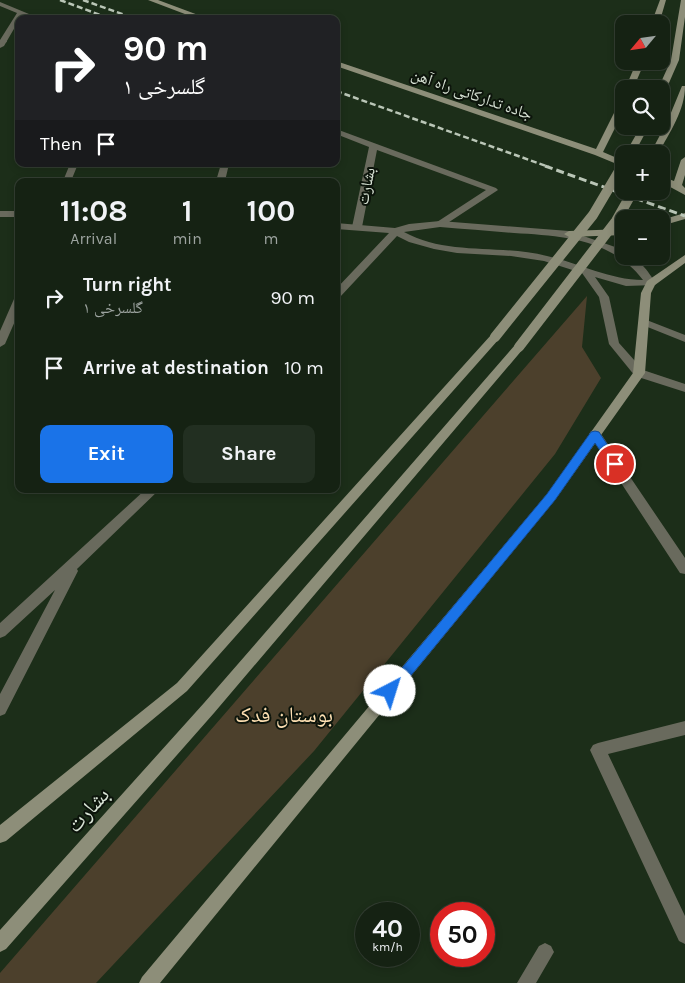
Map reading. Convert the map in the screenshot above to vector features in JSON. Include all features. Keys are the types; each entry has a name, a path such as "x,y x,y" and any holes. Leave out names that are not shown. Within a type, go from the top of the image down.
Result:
{"main road":[{"path":"151,0 194,15"},
{"path":"177,0 188,13"},
{"path":"658,15 663,0"},
{"path":"666,80 675,60 684,0"},
{"name":"جاده تدارکاتی راه آهن","path":"340,64 615,160"},
{"path":"659,145 672,120 685,88"},
{"path":"598,153 615,119"},
{"path":"681,189 685,160"},
{"name":"بشارت","path":"0,835 182,687 495,337 593,215 615,178"},
{"name":"بشارت","path":"0,943 209,708 520,347 616,221 628,200"},
{"path":"670,220 685,216"},
{"path":"569,234 615,232"},
{"path":"148,983 551,497 639,372 646,294 651,283 685,258"}],"street":[{"path":"0,4 28,15"},
{"path":"1,43 15,20"},
{"path":"340,132 493,190 440,224"},
{"name":"بشارت","path":"357,227 374,145"},
{"path":"0,214 15,214"},
{"path":"340,226 396,231 410,227 440,224 569,234 615,250"},
{"path":"396,231 412,240 434,246 457,250 511,252 545,258 626,283 651,283"},
{"path":"340,291 396,231"},
{"path":"637,265 651,283"},
{"path":"586,271 604,297 612,323 614,344 639,372 685,388"},
{"path":"0,344 15,308"},
{"path":"644,322 685,339"},
{"path":"595,434 685,569"},
{"path":"0,632 148,493"},
{"path":"0,709 76,562"},
{"path":"685,728 598,750 685,935"},
{"path":"526,983 545,952"}],"green space":[{"name":"بوستان فدک","path":"587,296 582,347 601,378 555,454 314,751 96,983 0,983 0,973"}],"railway":[{"path":"60,0 100,15"},
{"path":"83,0 125,15"},
{"path":"340,92 549,167"},
{"path":"545,166 685,216"}],"route":[{"path":"390,691 551,497 595,434 615,464"}]}
